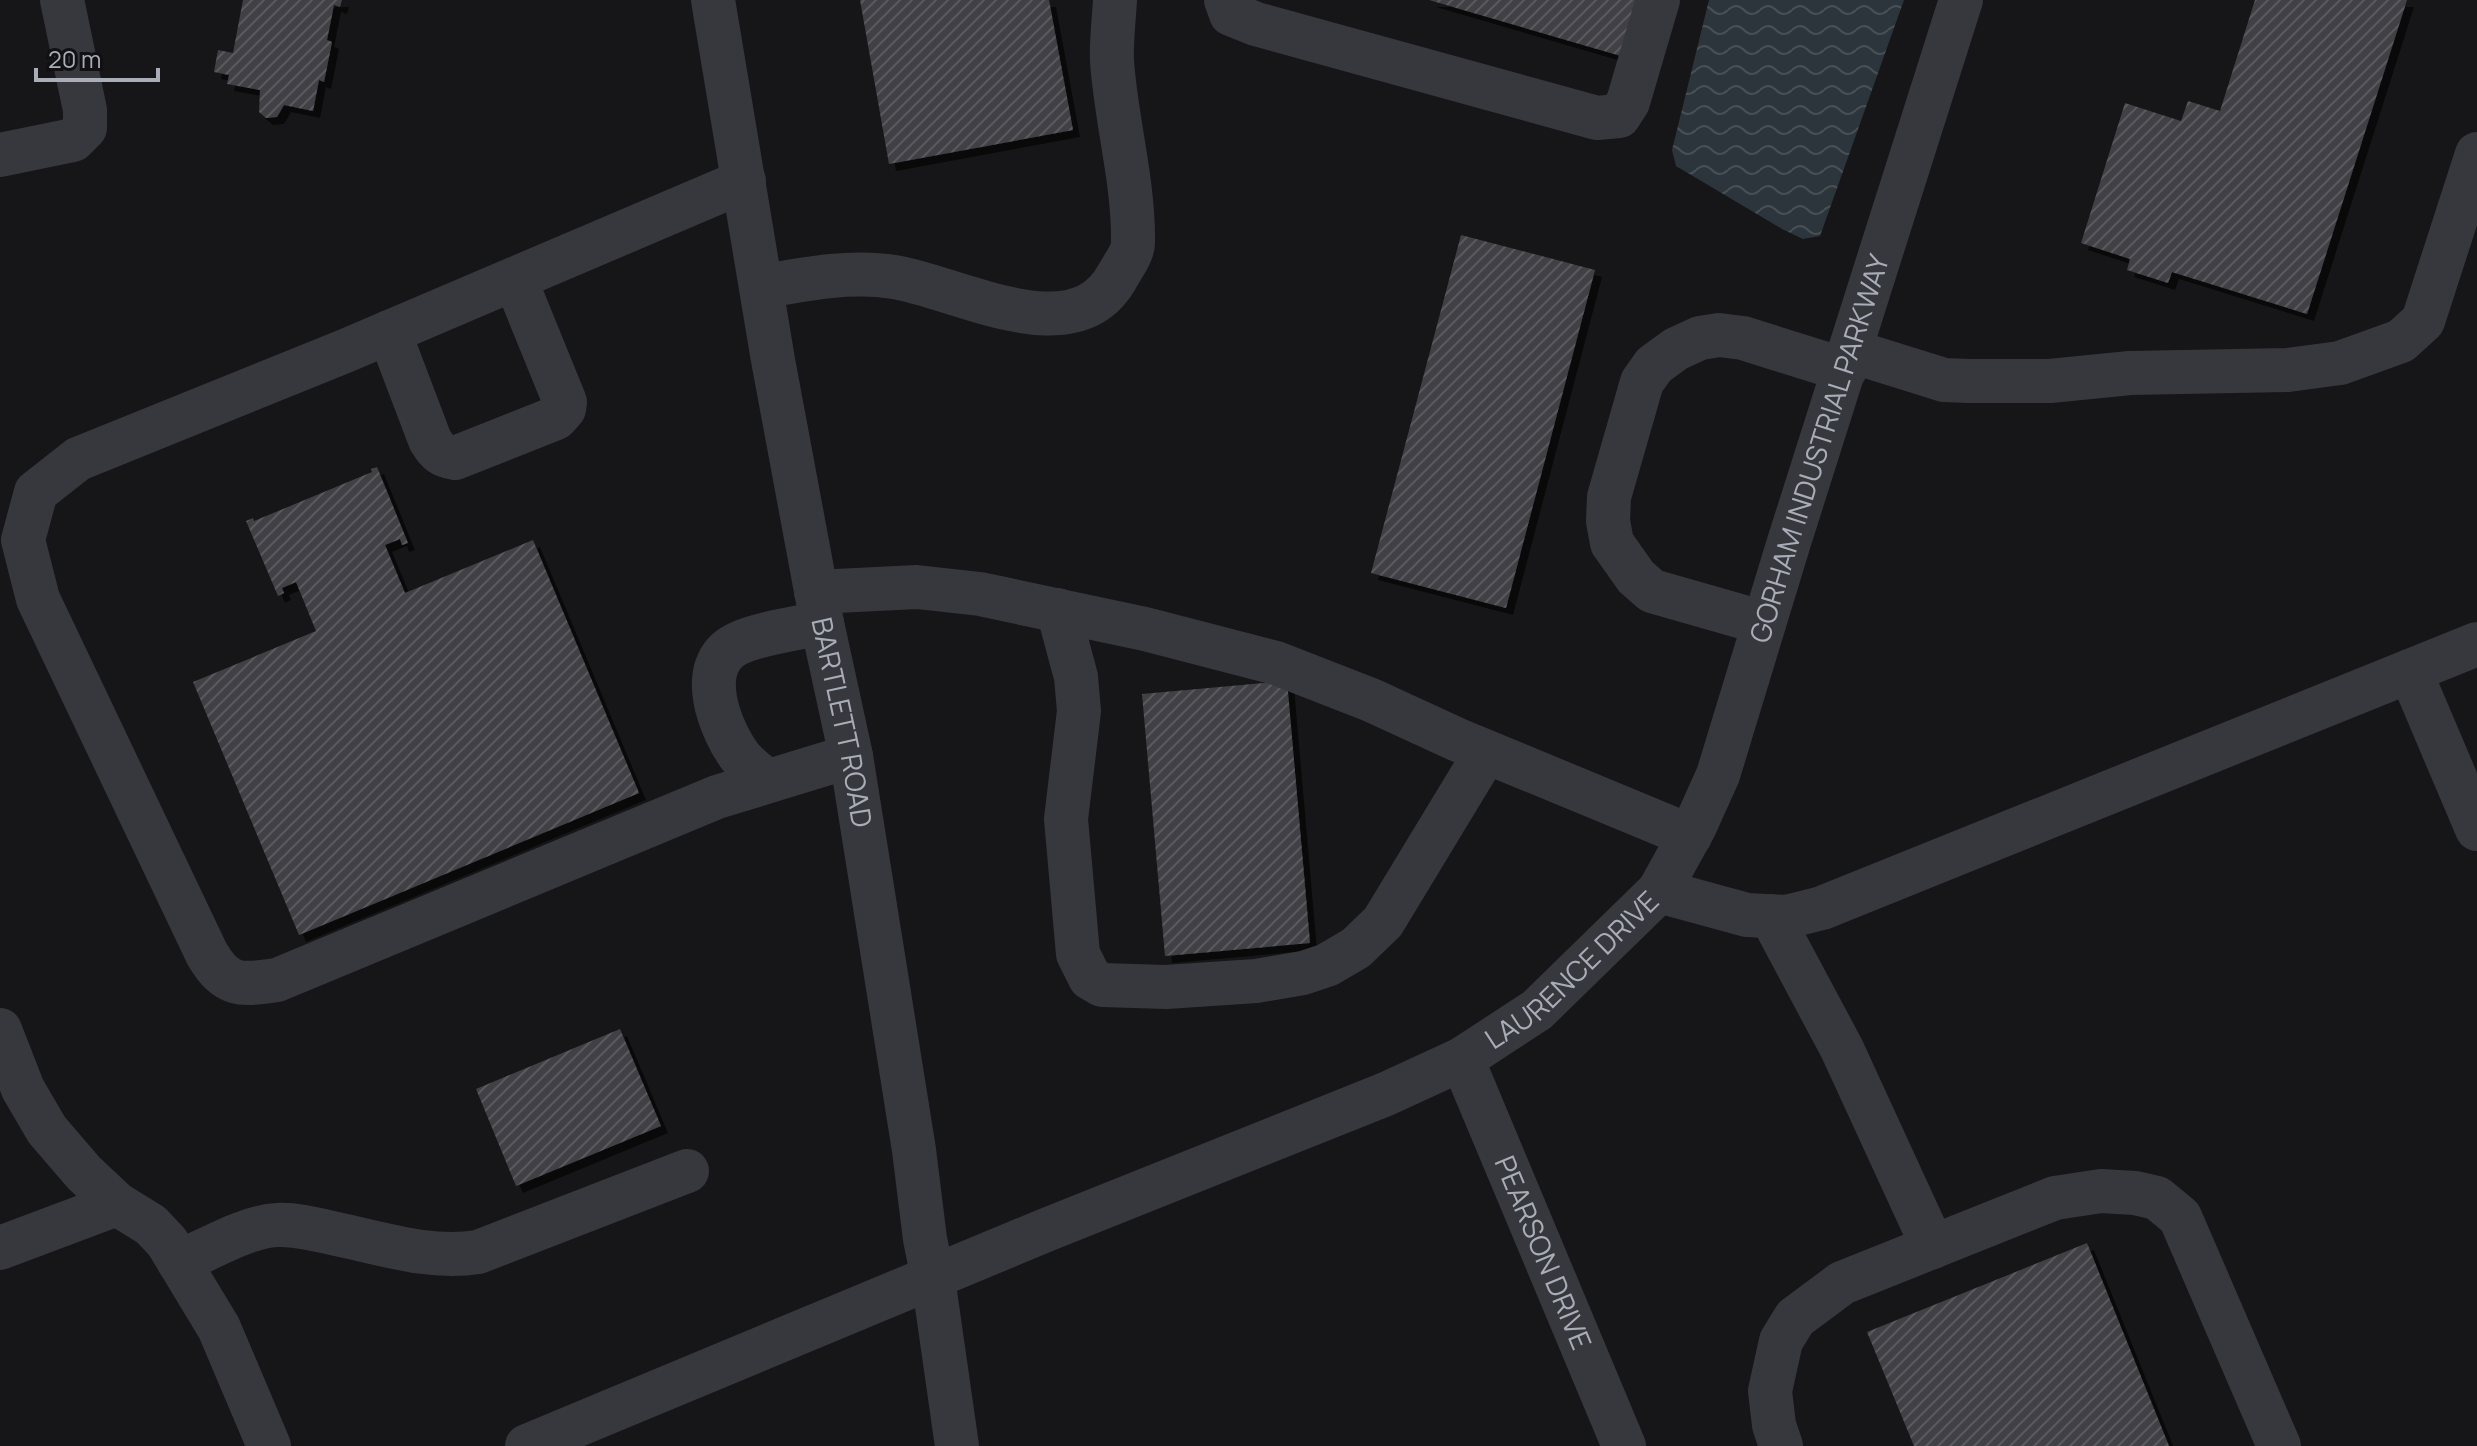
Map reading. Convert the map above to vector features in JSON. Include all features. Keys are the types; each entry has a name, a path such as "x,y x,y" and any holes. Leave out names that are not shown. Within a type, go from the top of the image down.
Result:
{"street":[{"path":"0,155 73,140 85,128 85,110 62,0"},
{"name":"BARTLETT ROAD","path":"713,0 819,607 851,756 912,1135 957,1446"},
{"path":"761,287 828,274 894,277 1006,308 1042,313 1082,310 1110,291 1133,246 1125,146 1112,60 1115,0"},
{"path":"1226,0 1231,14 1256,24 1597,118 1619,116 1628,102 1658,0"},
{"name":"GORHAM INDUSTRIAL PARKWAY","path":"1659,891 1690,836 1718,775 1961,0"},
{"path":"1764,623 1652,591 1636,577 1612,543 1608,521 1609,497 1642,382 1654,365 1676,349 1700,338 1719,335 1944,380 1969,381 2050,381 2130,373 2288,370 2340,363 2401,341 2423,321 2477,154"},
{"path":"744,181 389,332 78,459 36,492 23,540 38,599 207,954 216,969 231,983 277,980 702,803 766,780 851,756"},
{"path":"389,332 430,440 437,452 446,457 455,458 556,418 564,409 565,402 515,279"},
{"path":"766,780 743,760 717,710 712,678 720,655 738,643 819,607 917,587 980,594 1058,610 1276,663 1371,700 1486,752 1690,836"},
{"path":"1058,610 1076,677 1079,711 1066,819 1078,954 1090,978 1102,985 1166,987 1256,981 1303,973 1327,965 1356,948 1383,922 1486,752"},
{"name":"LAURENCE DRIVE","path":"527,1446 1386,1094 1462,1059 1537,1010 1659,891 1747,915 1786,917 1822,908 2477,644"},
{"path":"2410,671 2477,829"},
{"path":"1771,916 1842,1049 1933,1247"},
{"path":"0,1030 23,1089 47,1130 84,1173 117,1204 151,1225 167,1242 219,1328 269,1446"},
{"name":"PEARSON DRIVE","path":"1462,1059 1624,1446"},
{"path":"179,1262 241,1235 276,1225 310,1228 424,1252 455,1256 478,1252 687,1171"},
{"path":"1781,1446 1774,1425 1770,1391 1781,1341 1795,1318 1842,1283 2055,1198 2101,1191 2157,1198 2180,1217 2279,1446"},
{"path":"0,1248 117,1204"}],"water":[{"path":"1709,0 1904,0 1820,236 1803,239 1782,229 1676,166 1672,150"}],"building":[{"path":"243,0 342,0 340,7 334,5 327,40 332,42 324,82 319,80 313,111 284,105 277,117 266,118 259,112 260,90 227,84 229,75 214,72 218,50 233,53"},
{"path":"860,0 1049,0 1073,130 889,164"},
{"path":"1429,0 1638,0 1621,56"},
{"path":"2255,0 2407,0 2307,314 2172,272 2168,283 2127,270 2130,259 2081,243 2125,103 2181,121 2188,101 2220,111"},
{"path":"1461,235 1595,270 1506,608 1371,573"},
{"path":"377,467 408,543 402,545 400,539 385,545 405,593 533,540 639,793 299,935 193,682 316,631 296,582 282,588 284,593 278,596 246,521 253,518 254,521 372,472 371,469"},
{"path":"1287,681 1310,943 1165,956 1142,694"},
{"path":"620,1029 661,1126 516,1186 476,1089"},
{"path":"2087,1243 2169,1446 1914,1446 1867,1332"}]}
